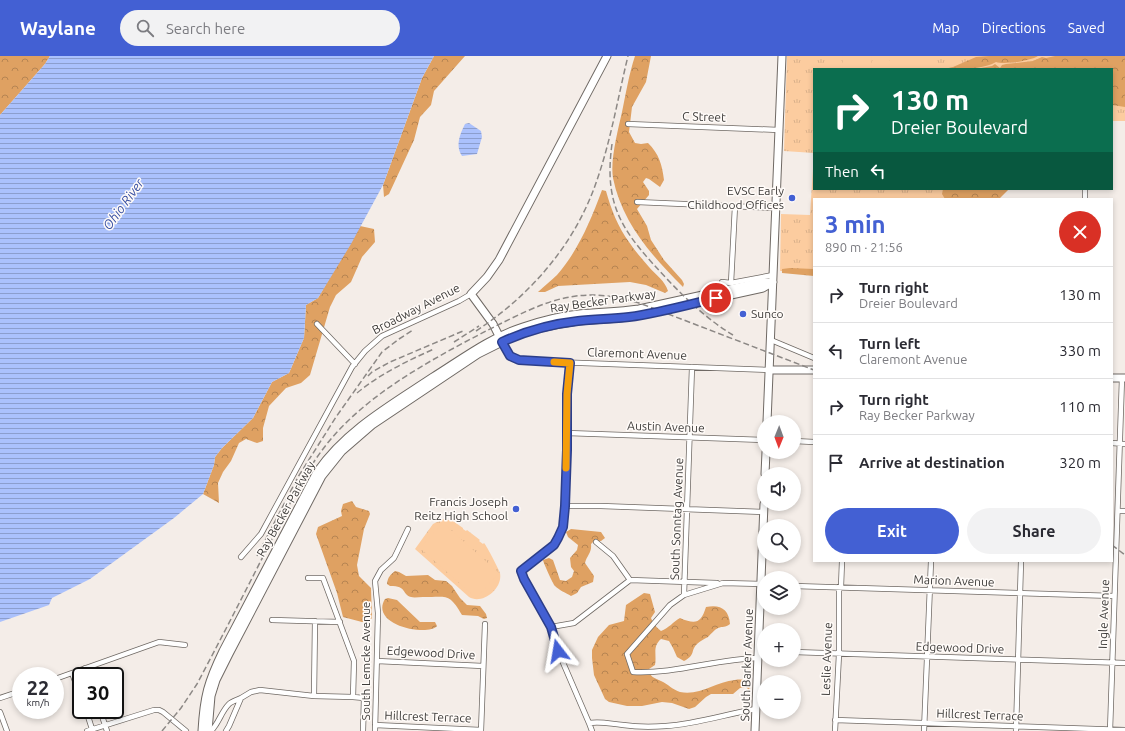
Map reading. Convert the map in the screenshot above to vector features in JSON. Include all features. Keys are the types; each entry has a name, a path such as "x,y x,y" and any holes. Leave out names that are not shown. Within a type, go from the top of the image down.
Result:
{"main road":[{"path":"768,415 782,56"},
{"name":"Broadway Avenue","path":"471,294 487,277 499,260 606,58"},
{"name":"Ray Becker Parkway","path":"202,731 204,698 213,672 310,483 322,464 337,446 369,420 475,349 500,339 523,327 559,317 577,314 619,312 639,309 762,282 773,278"},
{"name":"Claremont Avenue","path":"471,294 493,324 500,339"},
{"name":"Ray Becker Parkway","path":"209,731 210,704 216,680 316,486 328,468 342,450 372,425 500,339"},
{"name":"Claremont Avenue","path":"770,370 813,370"},
{"path":"1113,378 1124,378"},
{"name":"South Barker Avenue","path":"763,571 764,512"},
{"name":"South Barker Avenue","path":"755,731 759,667"}],"street":[{"name":"C Street","path":"628,124 779,130"},
{"path":"637,202 776,208"},
{"path":"731,283 735,206"},
{"path":"722,282 731,283 773,278"},
{"name":"Broadway Avenue","path":"241,557 261,534 318,427 354,364 365,351 382,336 453,304 471,294"},
{"path":"317,324 354,364"},
{"name":"Claremont Avenue","path":"500,339 510,356 519,360 770,370"},
{"path":"771,340 813,358"},
{"path":"570,363 567,394 565,506 563,527 558,538 547,551 521,571 551,627 558,651 592,731"},
{"name":"South Sonntag Avenue","path":"692,367 684,596 670,605 627,654 632,671 644,673 663,672 727,661 757,654"},
{"name":"Ingle Avenue","path":"1110,730 1114,596 1124,378"},
{"name":"Austin Avenue","path":"567,433 757,440"},
{"path":"801,441 813,442"},
{"path":"565,506 764,512"},
{"path":"1118,511 1125,511"},
{"name":"South Lemcke Avenue","path":"375,731 378,613 375,581 381,570 397,552 408,529"},
{"path":"596,542 613,556 630,580"},
{"name":"Leslie Avenue","path":"835,731 842,562"},
{"path":"924,731 931,562"},
{"path":"1016,729 1021,562"},
{"path":"308,578 323,578 340,622 354,661 353,697"},
{"path":"551,627 574,623 630,580 757,584"},
{"path":"684,596 723,583"},
{"name":"Marion Avenue","path":"801,586 1114,596"},
{"path":"272,620 340,622"},
{"path":"314,696 315,621"},
{"path":"481,730 485,624"},
{"path":"88,667 159,642 185,645"},
{"name":"Edgewood Drive","path":"801,652 1125,663"},
{"name":"Edgewood Drive","path":"377,661 483,666"},
{"path":"64,676 72,673"},
{"path":"209,731 215,726 230,703 251,692 260,690 314,696 364,698 363,731"},
{"path":"0,698 12,694"},
{"path":"226,731 241,698"},
{"path":"589,723 600,721 634,726 665,726 713,719 756,709"},
{"path":"87,731 149,711 159,710 174,720 186,731"},
{"path":"0,712 7,731"},
{"path":"89,719 92,729"},
{"path":"103,719 107,731"},
{"name":"Hillcrest Terrace","path":"835,720 924,723 1016,729 1125,730"},
{"name":"Hillcrest Terrace","path":"375,725 481,730"}],"green space":[{"path":"0,56 50,56 45,64 0,115"},
{"path":"434,56 465,56 434,91 431,105 420,117 414,140 389,194 384,197 383,185 422,78"},
{"path":"635,56 651,56 646,82 632,107 629,132 635,143 648,143 655,151 661,164 664,180 660,187 646,178 643,182 649,191 649,195 637,209 647,226 651,240 664,260 682,280 684,284 683,287 650,251 631,224 623,210 613,178 612,171 615,145 629,77"},
{"path":"787,56 1125,56 1125,121 1113,121 1113,68 813,68 813,153 784,151"},
{"path":"843,56 872,56 871,68 842,68"},
{"path":"890,56 923,56 923,66 889,65"},
{"path":"1038,56 1017,62 996,62 977,68 948,68 976,57"},
{"path":"1055,56 1125,56 1125,107 1113,105 1113,68 1000,68 1002,65 1006,64 1033,61 1042,57 1046,58"},
{"path":"995,64 1000,68 981,68 992,66"},
{"path":"813,168 813,190 943,190 945,198 813,198 813,272 780,271 781,214 810,215"},
{"path":"602,190 606,191 615,218 631,245 665,284 668,291 665,293 646,285 630,282 558,286 545,292 538,292 565,266 578,245"},
{"path":"943,190 1008,190 1000,198 944,198 942,194"},
{"path":"878,193 942,195 944,198 873,198"},
{"path":"360,226 374,229 375,242 362,257 351,282 336,295 330,307 310,375 301,383 286,388 269,406 263,428 263,441 257,443 246,439 239,443 231,461 223,472 218,483 219,503 203,494 214,465 215,457 222,448 253,418 272,382 289,373 304,338 306,305 318,298"},
{"path":"782,269 813,269 813,276 782,273"},
{"path":"352,501 356,507 369,511 370,514 364,529 357,565 359,576 371,588 372,618 369,621 362,622 343,617 337,593 316,534 318,527 342,516 341,511 343,504"},
{"path":"444,519 453,521 466,531 467,530 480,540 479,541 483,544 484,543 490,553 500,573 500,579 495,590 485,597 474,599 469,597 415,549 433,524"},
{"path":"443,523 499,573 476,598 420,548"},
{"path":"571,529 601,532 605,538 601,541 594,541 591,544 590,552 585,563 594,576 593,582 581,587 577,593 571,596 555,586 543,560 549,558 553,560 560,580 566,581 572,577 574,571 571,567 570,558 577,550 578,545 568,537 566,532"},
{"path":"395,571 406,576 428,575 435,580 446,581 452,586 467,605 480,606 487,618 484,619 478,616 462,615 454,603 447,598 408,596 399,587 390,586 387,584 390,576"},
{"path":"644,593 650,594 655,612 651,618 655,626 661,631 680,618 694,622 697,621 702,616 706,607 711,606 719,607 726,611 730,624 720,627 698,643 695,646 692,655 684,661 677,657 669,641 661,639 656,648 655,665 649,669 651,676 664,682 675,690 687,693 728,681 739,680 750,680 751,683 749,690 746,687 740,688 733,694 711,694 695,707 689,709 672,703 662,702 642,706 627,706 609,702 605,699 594,675 592,650 598,637 609,625 624,621 626,605"},
{"path":"388,598 397,600 420,622 435,622 437,626 432,629 423,630 412,629 392,622 385,616 382,608 385,599"}],"water":[{"name":"Ohio River","path":"50,56 434,56 422,78 383,185 351,244 318,298 306,305 304,338 289,373 272,382 253,418 222,448 215,457 214,465 203,494 174,518 90,579 52,598 49,605 0,622 0,115 45,64"},
{"path":"469,123 481,131 482,137 477,154 462,156 459,148 459,140 465,124"}],"railway":[{"path":"476,331 496,317 533,284 564,246 577,225 588,203 602,165 628,56"},
{"path":"612,144 610,167 614,203 620,219 629,234 652,263 682,294 706,316 733,335"},
{"path":"162,731 181,708 197,684 294,495 318,455 354,415 389,387 428,362 488,330 544,304 580,296 599,295 642,304 813,370"},
{"path":"454,342 479,326"},
{"path":"257,556 298,477 336,417 382,352 413,330"},
{"path":"368,376 372,372 390,362 463,331"},
{"path":"357,393 394,368 434,349"},
{"path":"1113,546 1125,555"}],"slow traffic":[{"path":"554,362 570,363 567,394 566,468"}],"place":[{"name":"EVSC Early Childhood Offices","path":"792,198"},
{"name":"Sunco","path":"743,314"},
{"name":"Francis Joseph Reitz High School","path":"516,509"}],"route":[{"path":"558,651 551,627 521,571 554,545 563,527 567,450 567,394 570,363 519,360 510,356 502,342 514,336 547,326 578,321 650,314 716,298"}]}
